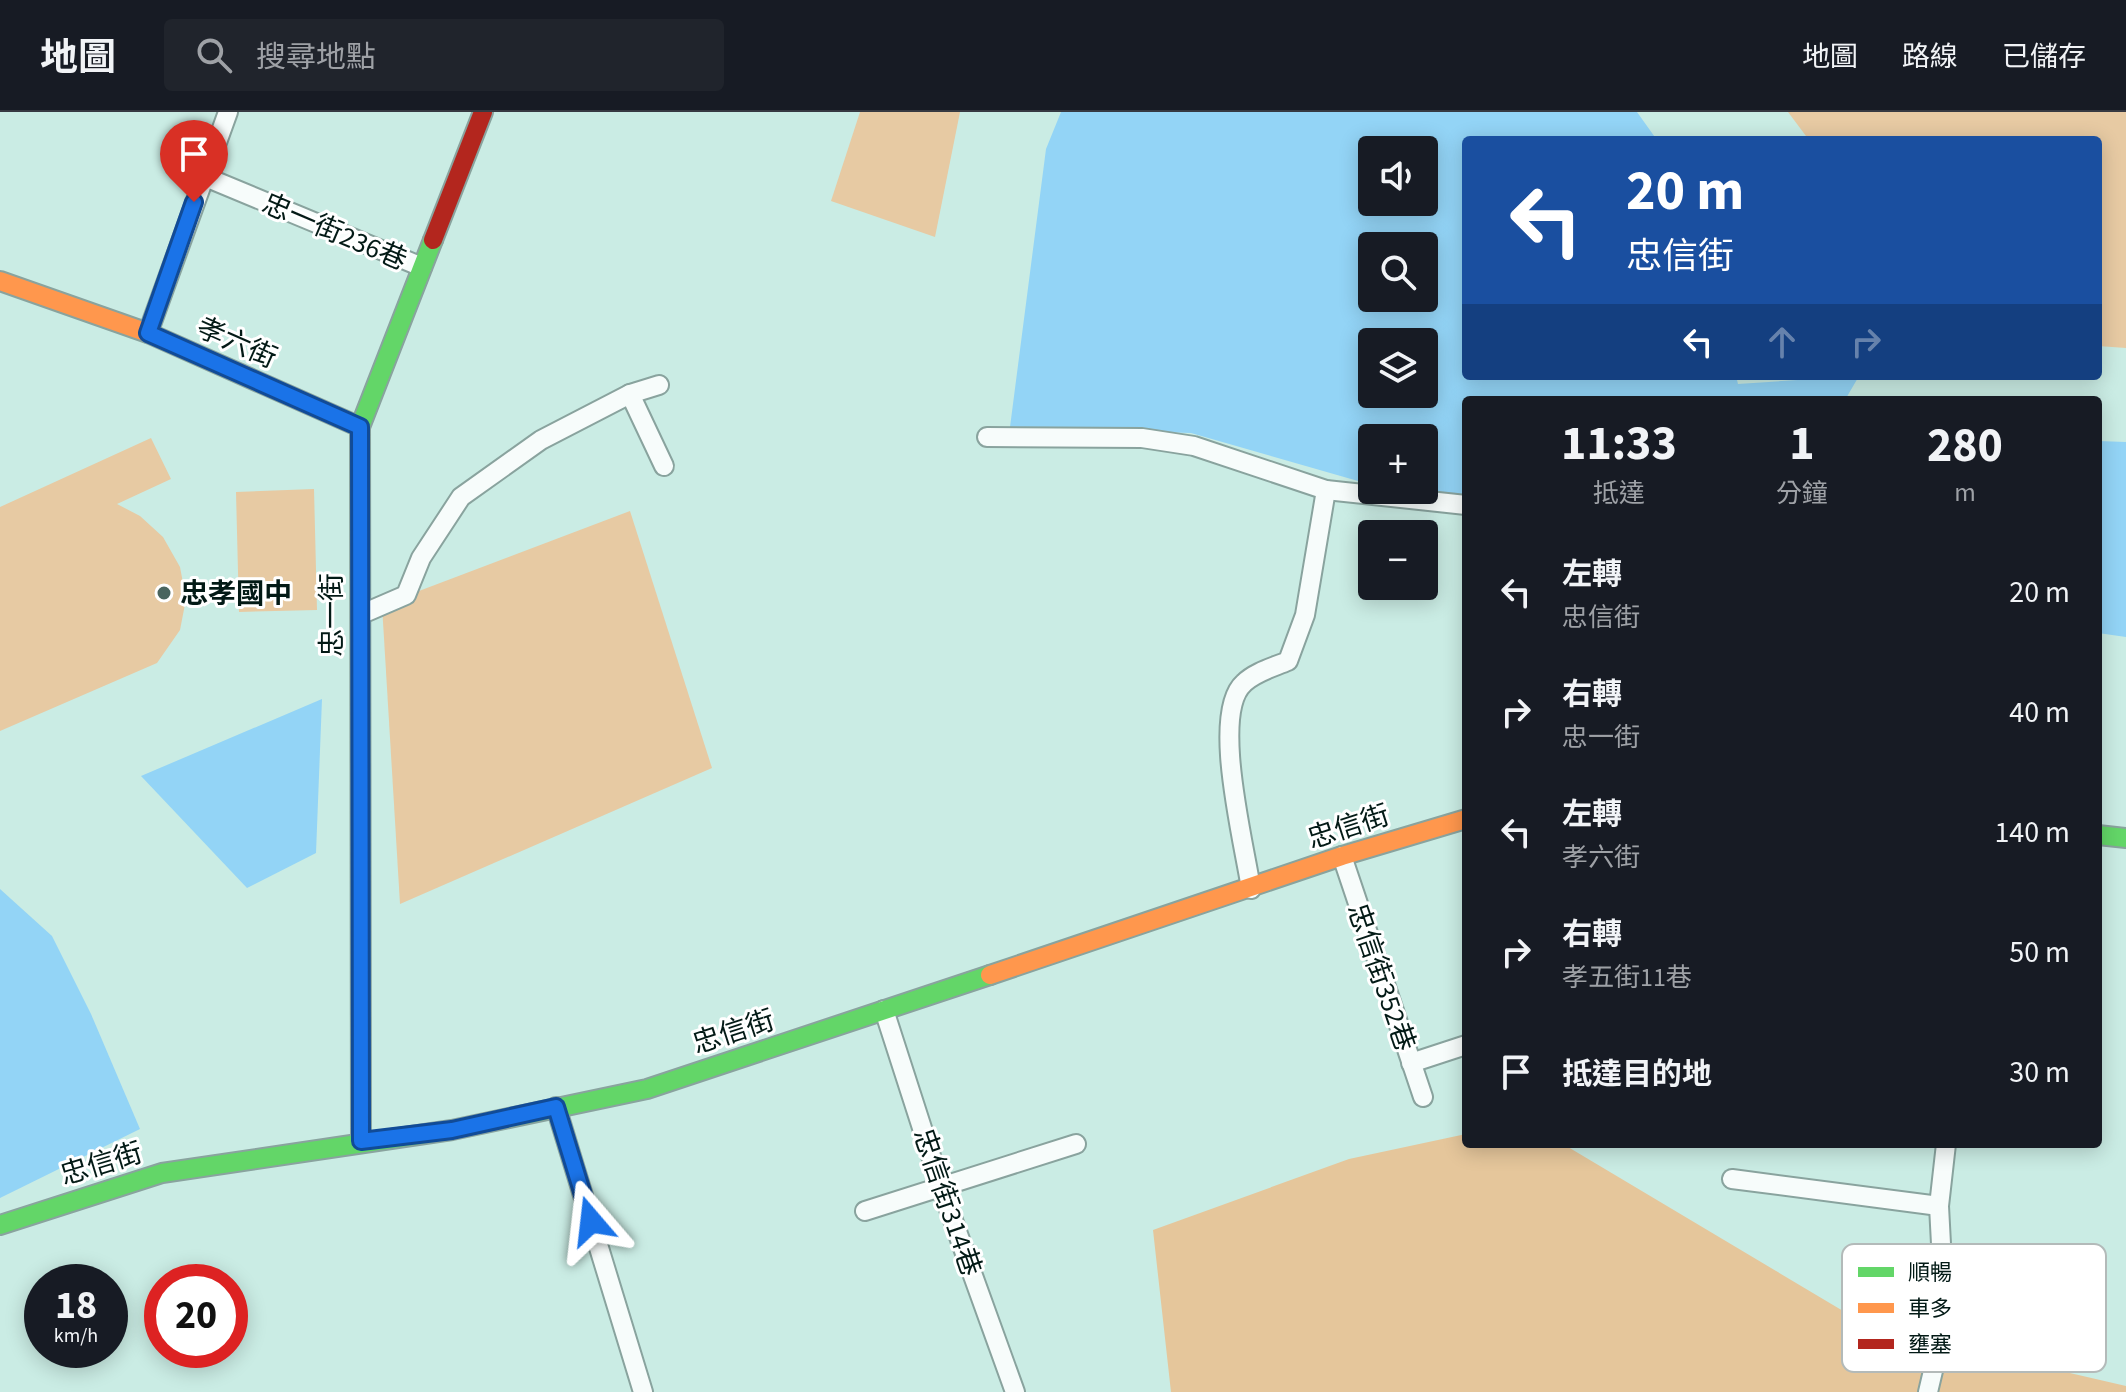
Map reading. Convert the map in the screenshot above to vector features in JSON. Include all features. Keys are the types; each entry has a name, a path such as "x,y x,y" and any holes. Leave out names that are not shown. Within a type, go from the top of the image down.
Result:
{"street":[{"name":"忠一街","path":"361,1141 360,427 483,112"},
{"name":"孝六街","path":"0,281 148,333 360,427"},
{"name":"忠信街","path":"0,1225 162,1173 361,1141 452,1130 647,1089 1342,856 1462,820"},
{"path":"2102,835 2126,838"}],"lane":[{"path":"148,333 228,112"},
{"name":"忠一街236巷","path":"203,176 422,267"},
{"path":"359,615 406,595 421,558 461,497 541,440 630,394 659,385"},
{"path":"630,394 664,466"},
{"path":"987,437 1142,438 1194,446 1326,490 1462,505"},
{"path":"1251,889 1228,734 1232,703 1242,684 1288,661 1305,615 1326,490"},
{"name":"忠信街352巷","path":"1342,856 1423,1097"},
{"name":"忠信街314巷","path":"884,1010 941,1187 1015,1392"},
{"path":"1411,1063 1462,1046"},
{"path":"556,1107 643,1392"},
{"path":"865,1211 1076,1144"},
{"path":"1941,1244 1939,1206 1946,1148"},
{"path":"1732,1179 1939,1206"},
{"path":"1928,1392 1933,1372"}],"shaded area":[{"path":"860,112 960,112 935,237 831,201"},
{"path":"1788,112 2126,112 2126,348 2102,346 2102,136 1806,136"},
{"path":"151,438 171,479 117,504 140,516 163,537 180,567 186,599 180,630 157,663 0,731 0,507"},
{"path":"314,489 317,610 239,612 236,492"},
{"path":"630,511 712,768 400,904 382,605"},
{"path":"1462,1135 1462,1148 1570,1148 1842,1310 1842,1372 2065,1372 2126,1386 2126,1392 1171,1392 1153,1230 1349,1159"}],"water":[{"path":"1061,112 1637,112 1654,136 1462,136 1462,380 1737,380 1738,384 1857,380 1847,396 1462,396 1462,497 1438,494 1438,424 1358,424 1358,481 1191,433 1010,427 1046,149"},
{"path":"2102,441 2126,442 2126,637 2102,634"},
{"path":"322,699 316,853 247,888 141,776"},
{"path":"0,889 52,936 91,1014 140,1129 0,1198"}],"traffic: fast":[{"path":"361,1141 360,427 433,240"},
{"path":"2102,835 2126,838"},
{"path":"0,1225 162,1173 452,1130 647,1089 990,975"}],"traffic: slow":[{"path":"0,281 148,333 360,427"},
{"path":"990,975 1342,856 1462,820"}],"traffic: jam":[{"path":"433,240 483,112"}],"place":[{"name":"忠孝國中","path":"164,593"}],"route":[{"path":"194,202 148,333 360,427 358,726 361,1141 452,1130 556,1107 591,1221"}]}
